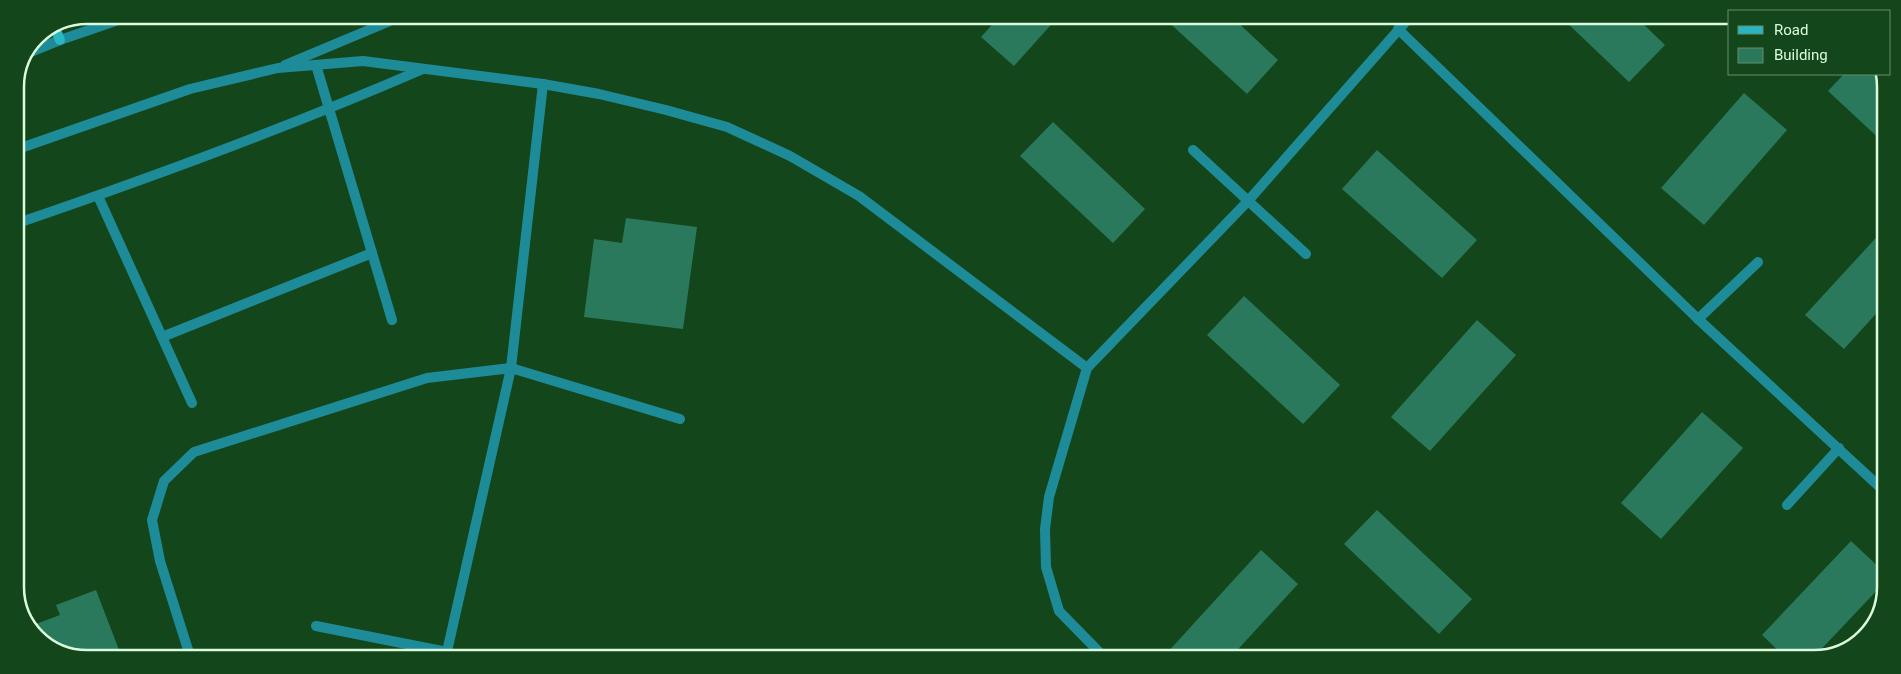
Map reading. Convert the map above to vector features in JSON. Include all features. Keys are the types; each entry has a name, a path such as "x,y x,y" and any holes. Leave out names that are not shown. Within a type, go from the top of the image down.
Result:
{"street":[{"path":"36,50 107,24"},
{"path":"278,68 383,24"},
{"path":"1096,650 1059,612 1046,567 1045,529 1049,497 1086,368 1248,201 1403,24"},
{"path":"1398,29 1698,320 1877,484"},
{"path":"57,32 60,40"},
{"path":"24,147 190,89 278,68 362,61 543,84 666,110 727,127 790,156 859,196 1086,368"},
{"path":"316,65 392,320"},
{"path":"24,221 98,196 329,110 424,69"},
{"path":"448,650 511,368 543,84"},
{"path":"1193,150 1306,254"},
{"path":"98,196 192,403"},
{"path":"162,337 372,253"},
{"path":"1698,320 1758,262"},
{"path":"188,650 160,561 152,520 164,481 194,452 427,378 511,368 680,419"},
{"path":"1787,504 1839,448"},
{"path":"316,626 428,650"}],"building":[{"path":"993,24 1052,24 1014,66 981,37"},
{"path":"1171,24 1239,24 1278,60 1247,94"},
{"path":"1568,24 1643,24 1665,45 1629,82"},
{"path":"1843,75 1876,75 1877,137 1828,91"},
{"path":"1744,93 1787,130 1704,225 1661,188"},
{"path":"1053,122 1145,209 1113,243 1020,156"},
{"path":"1377,150 1477,240 1442,278 1342,189"},
{"path":"626,218 697,227 683,329 584,317 594,239 622,243"},
{"path":"1877,237 1877,313 1844,349 1805,315"},
{"path":"1244,296 1340,385 1303,424 1207,335"},
{"path":"1477,320 1516,355 1430,451 1391,417"},
{"path":"1702,412 1743,448 1661,539 1621,503"},
{"path":"1377,510 1472,599 1439,634 1344,544"},
{"path":"1851,541 1877,565 1877,591 1821,650 1778,650 1762,635"},
{"path":"1261,550 1298,584 1237,650 1170,650"},
{"path":"96,590 119,650 78,650 66,647 52,640 36,624 60,615 56,605"}]}
